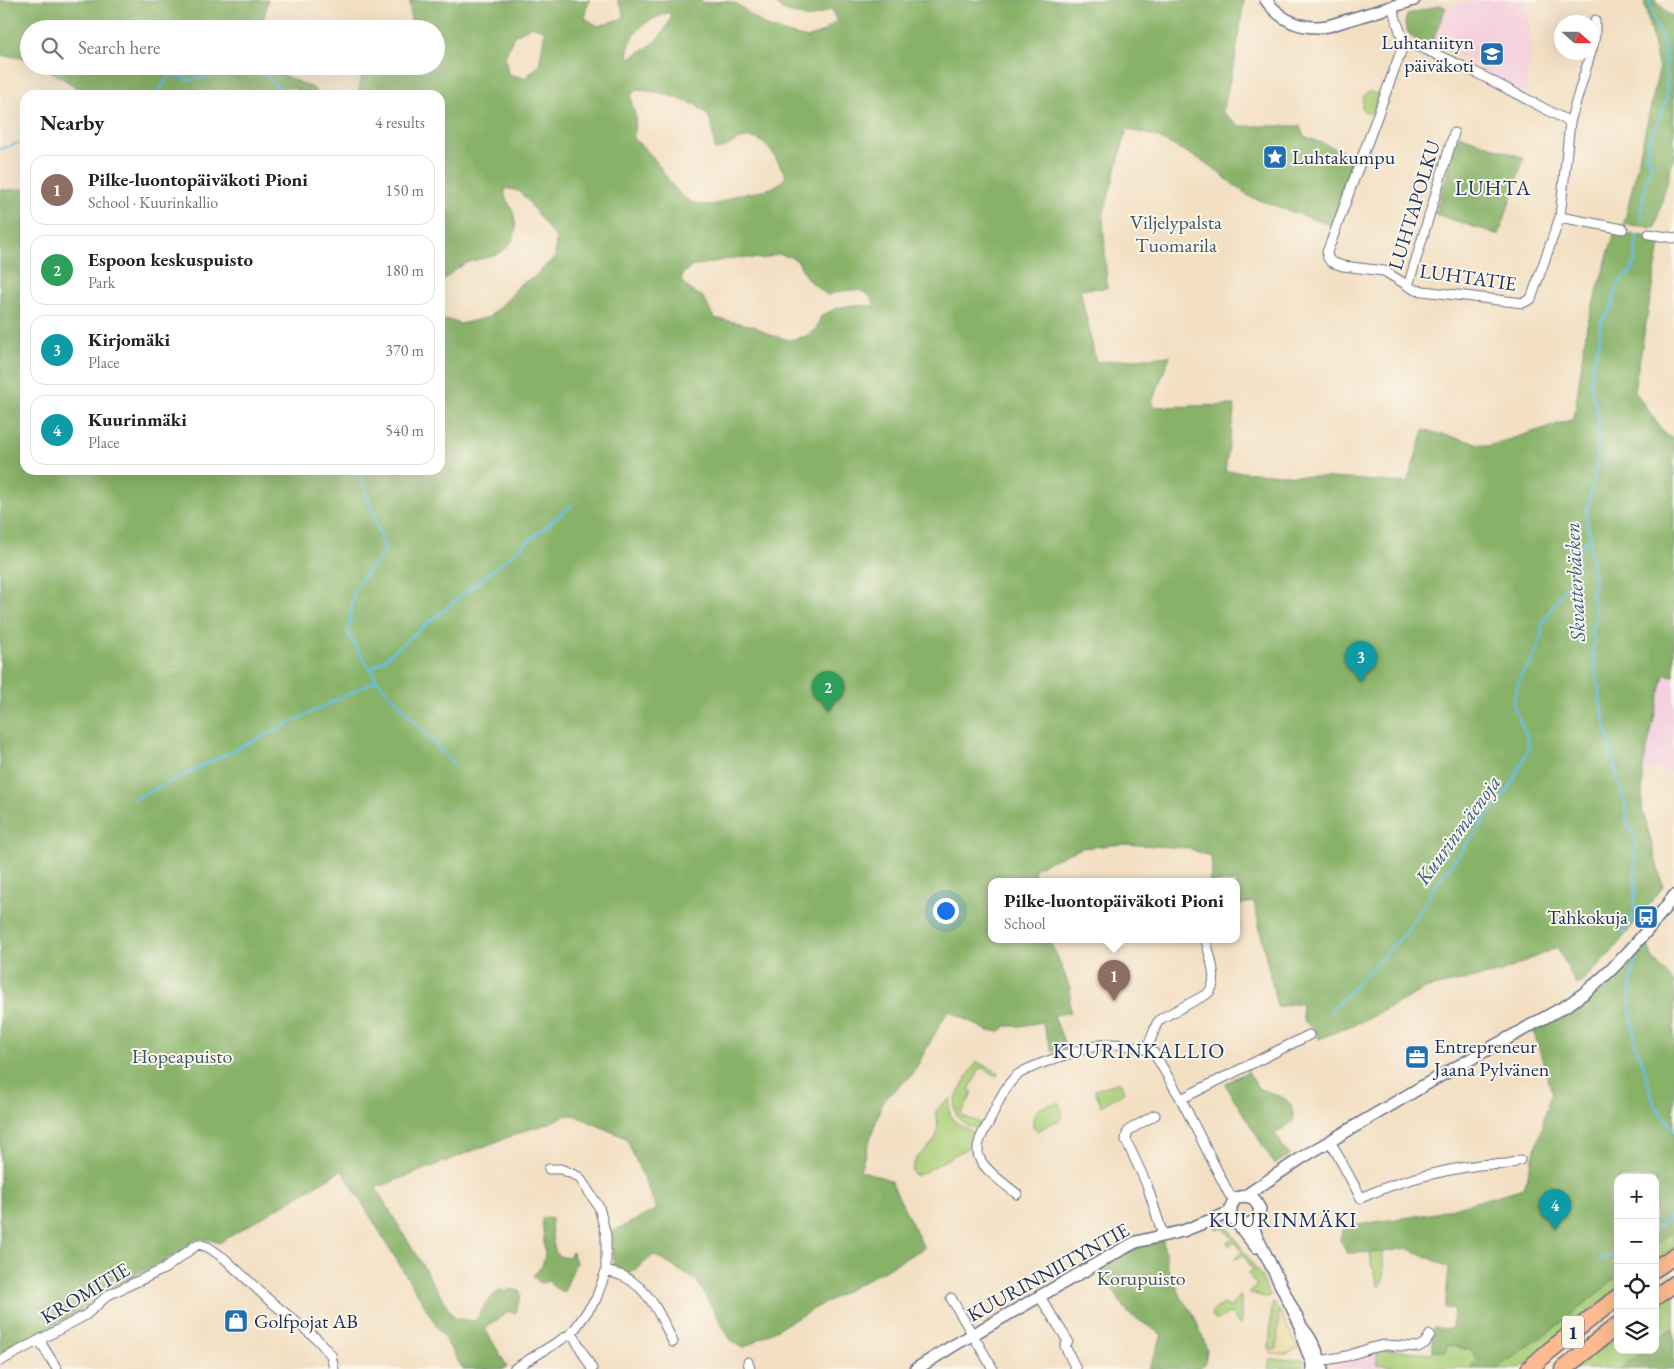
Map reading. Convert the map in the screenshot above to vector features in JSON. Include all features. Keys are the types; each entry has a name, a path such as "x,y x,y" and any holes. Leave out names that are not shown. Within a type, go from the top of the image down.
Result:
{"highway":[{"path":"1659,1266 1674,1256"},
{"path":"1659,1294 1674,1284"},
{"name":"1","path":"1529,1369 1614,1300"},
{"name":"1","path":"1563,1369 1614,1328"}],"street":[{"path":"1268,2 1278,14 1288,21 1300,26 1314,28 1328,26 1414,0"},
{"path":"1392,7 1404,44 1422,48 1473,71 1570,122"},
{"name":"LUHTATIE","path":"1404,44 1327,252 1332,262 1343,266 1384,271 1415,290 1523,302 1531,300 1560,217 1570,122 1588,60"},
{"name":"LUHTAPOLKU","path":"1408,286 1454,134"},
{"path":"1560,217 1623,229"},
{"path":"1649,234 1674,238"},
{"path":"1269,1263 1233,1217 1231,1206 1284,1169 1330,1141 1435,1079 1569,1004 1588,991 1600,982 1641,938 1674,896"},
{"path":"1148,1049 1157,1023 1162,1018 1212,990 1214,980 1207,943"},
{"path":"1181,1099 1309,1035"},
{"path":"1017,1194 983,1164 978,1149 982,1135 1002,1096 1015,1077 1026,1070 1060,1057 1109,1044 1148,1049 1158,1058 1181,1099 1229,1194 1240,1198 1252,1198 1258,1203 1260,1212 1254,1222 1256,1235 1301,1326 1303,1340 1317,1365 1385,1345 1418,1347 1425,1343 1430,1335"},
{"path":"1155,1115 1129,1130 1126,1140 1147,1185 1163,1235"},
{"path":"1330,1141 1361,1198 1407,1179 1481,1165 1513,1164 1520,1160"},
{"path":"514,1369 572,1333 596,1299 606,1271 606,1235 599,1207 579,1176 561,1170 549,1169"},
{"path":"1258,1203 1284,1169"},
{"path":"1233,1217 1247,1225 1254,1222"},
{"name":"KUURINNIITYNTIE","path":"916,1369 1136,1242 1233,1217"},
{"name":"KROMITIE","path":"0,1361 86,1315 108,1295 164,1269 198,1244 203,1244 224,1258 269,1300 317,1339 331,1355 334,1369"},
{"path":"606,1271 625,1277 648,1295 654,1303 673,1342"},
{"path":"1040,1297 1068,1341 1066,1346 1076,1369"},
{"path":"950,1298 993,1369"},
{"path":"572,1333 592,1369"},
{"path":"39,1340 57,1369"}],"shaded area":[{"name":"Luhtaniityn päiväkoti","path":"1479,0 1525,0 1532,44 1526,93 1485,72 1478,64 1431,44 1446,7"},
{"path":"1664,673 1674,676 1674,773 1643,767"},
{"path":"1378,1349 1394,1366 1393,1369 1335,1369 1336,1361"}],"green space":[{"path":"0,0 268,0 263,20 20,20 20,58 0,55"},
{"name":"Hopeapuisto","path":"410,0 590,0 586,8 585,18 598,26 624,18 617,0 702,0 702,3 726,1 737,4 768,28 807,38 823,32 836,21 832,9 809,18 782,10 773,0 1244,0 1235,60 1222,112 1240,126 1300,126 1304,136 1358,157 1333,226 1250,197 1203,161 1157,137 1127,129 1103,216 1107,288 1080,289 1096,362 1170,356 1152,402 1155,407 1235,405 1225,471 1407,483 1424,430 1488,446 1574,419 1587,325 1615,231 1661,239 1634,390 1666,436 1674,438 1674,676 1664,674 1643,767 1642,808 1663,887 1609,955 1577,986 1557,947 1502,972 1427,988 1367,1019 1319,1039 1315,1031 1303,1020 1301,1002 1277,1007 1254,902 1240,904 1240,878 1210,878 1212,869 1211,857 1188,848 1123,844 1082,848 1034,868 1035,878 988,878 988,943 1050,943 1056,953 1070,988 1070,1013 1054,1015 1066,1048 1052,1052 1042,1022 1021,1026 1006,1026 1000,1031 988,1031 948,1010 912,1075 883,1100 860,1170 890,1180 924,1248 743,1348 732,1342 697,1281 654,1255 630,1274 614,1265 612,1232 657,1209 626,1138 574,1115 566,1115 548,1124 527,1130 376,1188 454,1318 475,1321 486,1303 500,1289 504,1292 510,1289 520,1291 521,1296 515,1313 507,1312 485,1329 507,1366 504,1369 463,1369 342,1170 219,1243 211,1240 197,1239 175,1255 98,1294 82,1310 17,1345 0,1357 0,190 20,189 20,475 445,475 445,320 461,324 489,317 510,297 520,284 533,278 555,257 556,238 519,191 505,188 505,197 510,205 515,222 514,237 510,244 495,255 465,264 445,279 445,90 359,90 362,75 445,75 445,20 411,20","holes":["669,12 671,18 659,37 649,46 629,58 628,50 640,28 645,23","532,26 545,31 539,66 524,78 508,74 505,57 514,36","638,89 662,93 696,105 708,115 712,126 715,150 741,139 756,139 763,143 774,155 786,176 772,187 737,195 717,204 698,204 689,201 674,187 650,154 633,138 636,117 631,95","778,254 798,261 807,279 827,295 848,290 861,291 867,294 875,306 851,305 837,308 821,316 816,329 806,336 790,340 770,335 754,326 714,318 703,297 693,292 681,281 683,273 693,266 739,257 762,259"]},
{"path":"1644,0 1656,0 1674,18 1674,156 1655,228 1624,224 1659,70"},
{"path":"1442,5 1446,7 1431,44 1425,44 1414,39 1405,25 1408,14"},
{"path":"57,75 282,75 315,90 298,90 287,87 285,90 78,90"},
{"path":"1369,92 1377,94 1379,97 1374,111 1369,114 1362,109 1362,101"},
{"path":"1459,135 1524,158 1499,235 1435,214"},
{"path":"1647,943 1653,959 1674,982 1674,1231 1659,1243 1659,1174 1614,1174 1614,1279 1562,1322 1496,1369 1471,1369 1476,1358 1471,1350 1447,1345 1446,1352 1433,1350 1433,1328 1452,1329 1454,1309 1445,1308 1449,1267 1407,1248 1383,1252 1347,1253 1340,1240 1343,1227 1436,1213 1524,1188 1552,1092 1533,1029 1600,990 1607,989 1627,969"},
{"path":"977,1062 998,1072 997,1076 981,1067 969,1090 973,1092 961,1115 980,1123 977,1129 965,1124 958,1117 955,1109 960,1090"},
{"path":"1248,1071 1258,1088 1284,1098 1293,1113 1293,1122 1275,1134 1289,1156 1274,1164 1225,1084"},
{"path":"1120,1082 1124,1092 1101,1106 1095,1090"},
{"path":"951,1099 949,1107 952,1118 975,1135 971,1146 919,1175 914,1175 912,1171 915,1162 937,1135 936,1111 941,1105"},
{"path":"1059,1103 1063,1117 1037,1131 1033,1127 1036,1112 1042,1107"},
{"path":"542,1218 552,1219 552,1238 558,1256 568,1258 572,1252 576,1262 564,1292 555,1288 548,1281 540,1282 533,1276 542,1266 545,1256"},
{"path":"1222,1224 1228,1228 1262,1278 1268,1293 1271,1295 1269,1298 1250,1293 1257,1286 1248,1273 1253,1270 1243,1255 1235,1258 1242,1253 1235,1242 1229,1246 1227,1243 1233,1239 1223,1228 1216,1229 1216,1226"},
{"path":"1674,1231 1674,1248 1659,1258 1659,1243"},
{"name":"Korupuisto","path":"1163,1240 1167,1266 1183,1301 1193,1313 1207,1350 1205,1363 1197,1369 1149,1369 1162,1335 1128,1313 1110,1285 1096,1269 1126,1251"},
{"path":"1383,1252 1383,1275 1379,1287 1369,1253"},
{"path":"1614,1279 1614,1291 1519,1369 1496,1369 1562,1322"},
{"path":"1674,1291 1674,1327 1659,1339 1659,1309 1659,1300"},
{"path":"1241,1295 1241,1324 1238,1324 1233,1315 1229,1313 1216,1321 1211,1313 1222,1304 1231,1308 1235,1300"},
{"path":"1274,1302 1279,1311 1277,1349 1271,1350 1269,1348 1272,1304"},
{"path":"1674,1327 1674,1369 1620,1369 1640,1354 1659,1354 1659,1339"},
{"path":"1614,1335 1614,1354 1640,1354 1620,1369 1573,1369"},
{"path":"1446,1345 1472,1350 1476,1358 1471,1369 1393,1369 1393,1366 1378,1364 1378,1349 1432,1353 1433,1350 1446,1352"},
{"path":"1270,1359 1303,1360 1304,1369 1300,1369 1300,1367 1268,1369"}],"sand":[{"path":"1279,1311 1298,1348 1287,1354 1271,1354 1271,1350 1277,1349"}],"waterway":[{"name":"Skvatterbäcken","path":"1640,220 1646,179 1652,164 1646,155 1649,142 1667,96 1664,44 1649,0"},
{"path":"159,90 170,75"},
{"path":"176,75 188,80 219,75"},
{"path":"266,75 281,90"},
{"path":"0,149 20,143"},
{"name":"Skvatterbäcken","path":"1624,934 1623,931 1632,921 1635,902 1636,844 1633,833 1627,825 1627,809 1617,777 1601,704 1593,650 1594,641 1591,632 1596,612 1591,590 1595,584 1590,552 1591,534 1587,527 1586,514 1597,467 1599,418 1590,384 1593,364 1600,340 1600,324 1611,309 1618,284 1630,273 1635,261 1637,236"},
{"path":"361,475 385,551 354,588 348,634 371,670"},
{"path":"133,800 377,680 371,670 572,505"},
{"name":"Kuurinmäenoja","path":"1330,1012 1407,931 1438,882 1510,787 1528,750 1529,741 1513,706 1521,674 1530,665 1541,639 1542,624 1563,590 1573,579 1578,564 1578,554 1582,545 1590,538"},
{"path":"377,680 455,766"},
{"name":"Skvatterbäcken","path":"1636,958 1631,979 1630,1006 1636,1047 1655,1105 1674,1130"},
{"path":"1659,1227 1674,1211"},
{"path":"1600,1261 1614,1252"}],"place":[{"name":"Luhtaniityn päiväkoti","path":"1492,54"},
{"name":"Luhtakumpu","path":"1275,157"},
{"name":"Kirjomäki","path":"1361,682"},
{"name":"Espoon keskuspuisto","path":"828,712"},
{"name":"Tahkokuja","path":"1646,917"},
{"name":"Pilke-luontopäiväkoti Pioni","path":"1114,1001"},
{"name":"Entrepreneur Jaana Pylvänen","path":"1417,1057"},
{"name":"Kuurinmäki","path":"1555,1230"},
{"name":"Golfpojat AB","path":"236,1321"}],"district":[{"name":"LUHTA","path":"1493,188"},
{"name":"KUURINKALLIO","path":"1139,1051"},
{"name":"KUURINMÄKI","path":"1283,1220"}],"park label":[{"name":"Viljelypalsta Tuomarila","path":"1176,234"}]}
